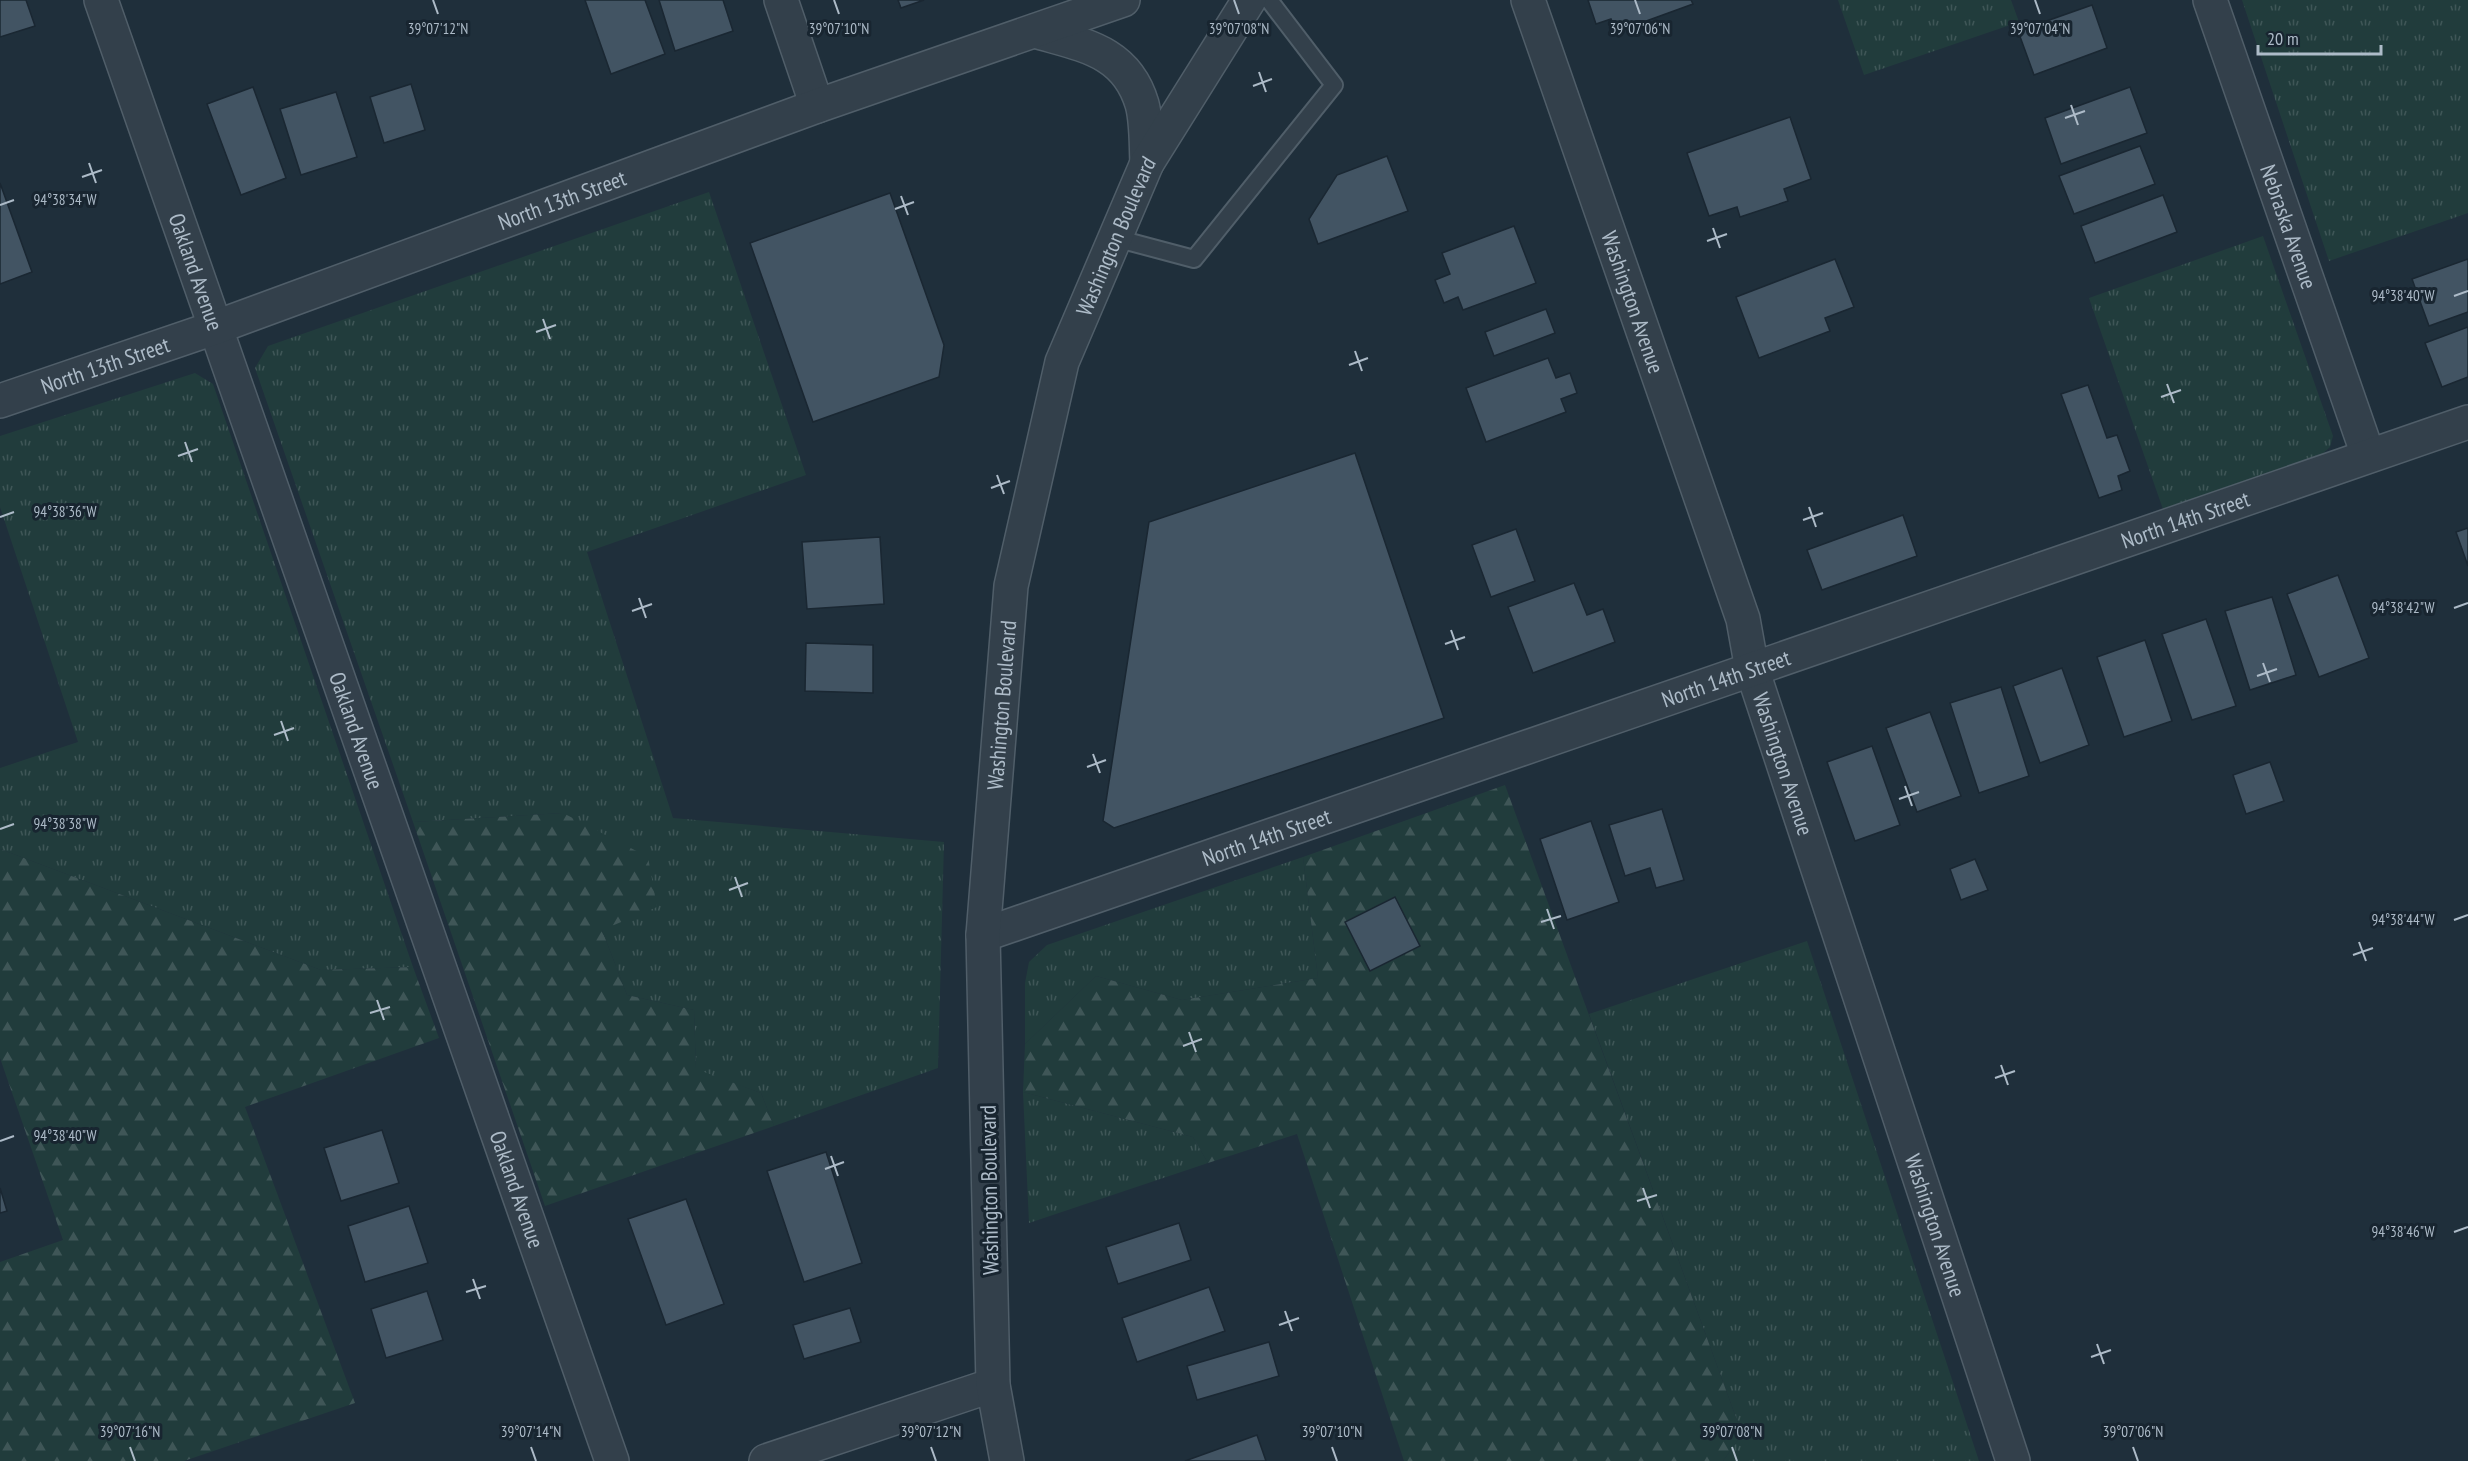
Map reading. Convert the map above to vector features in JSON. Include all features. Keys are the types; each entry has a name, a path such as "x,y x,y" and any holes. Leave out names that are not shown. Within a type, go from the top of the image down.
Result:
{"street":[{"name":"Oakland Avenue","path":"101,0 612,1461"},
{"path":"781,0 817,106"},
{"name":"North 13th Street","path":"0,401 214,328 817,106 1124,0"},
{"name":"Washington Boulevard","path":"1007,1461 993,1385 983,935 1011,586 1062,362 1147,164 1249,0"},
{"name":"Washington Avenue","path":"1528,0 1743,619 1752,669 2013,1461"},
{"name":"Nebraska Avenue","path":"2210,0 2368,455"},
{"path":"1035,31 1100,50 1129,73 1143,105 1147,164"},
{"name":"North 14th Street","path":"983,935 2468,422"},
{"path":"766,1461 993,1385"}],"lane":[{"path":"1115,238 1194,259 1334,86 1269,0"}],"green space":[{"path":"1838,0 2011,0 2019,22 1864,75"},
{"path":"2242,0 2468,0 2468,213 2329,261"},
{"path":"709,192 806,475 587,552 673,818 944,842 938,1068 774,1126 761,1093 696,1070 694,1010 627,995 602,930 563,813 413,822 255,368 268,346"},
{"path":"2263,236 2333,436 2330,447 2318,458 2164,512 2089,298"},
{"path":"195,373 213,384 413,967 321,970 0,849 0,768 78,742 0,507 0,436"},
{"path":"1505,785 1742,1434 1723,1461 1404,1461 1297,1134 1208,1163 1193,1137 1023,1092 1025,1044 1096,976 1182,1000 1318,978 1303,857"},
{"path":"563,813 648,857 657,907 602,930 627,995 694,1010 696,1069 761,1093 774,1126 545,1206 413,822"},
{"path":"0,849 321,970 413,967 439,1038 245,1107 355,1403 184,1461 0,1461 0,1262 63,1240 0,1058"},
{"path":"1303,857 1318,978 1182,1000 1096,976 1025,1044 1025,983 1029,962 1047,945"},
{"path":"1807,941 1979,1461 1723,1461 1742,1434 1589,1014"},
{"path":"1023,1092 1193,1137 1208,1163 1029,1223"}],"building":[{"path":"0,0 26,0 35,26 0,37"},
{"path":"585,0 645,0 665,54 611,74"},
{"path":"659,0 723,0 733,31 675,51"},
{"path":"898,0 924,0 901,8"},
{"path":"1588,0 1691,0 1693,4 1616,32 1611,19 1596,24"},
{"path":"2092,5 2107,48 2034,75 2018,31"},
{"path":"411,84 425,130 384,143 370,97"},
{"path":"253,87 286,178 241,195 207,104"},
{"path":"2130,87 2147,133 2061,164 2045,118"},
{"path":"336,92 357,157 301,175 280,109"},
{"path":"1790,117 1811,179 1784,189 1788,201 1740,217 1737,207 1709,216 1687,153"},
{"path":"2140,146 2155,184 2074,214 2059,176"},
{"path":"1387,156 1408,211 1318,244 1309,219 1337,175"},
{"path":"0,183 32,272 0,284"},
{"path":"890,193 944,345 939,377 813,422 750,243"},
{"path":"2163,195 2177,232 2095,263 2081,226"},
{"path":"1514,226 1536,283 1463,310 1458,297 1444,303 1435,280 1450,274 1442,253"},
{"path":"1835,259 1854,307 1825,318 1830,331 1759,358 1736,297"},
{"path":"2468,259 2468,312 2429,326 2412,279"},
{"path":"1546,309 1555,333 1494,356 1485,332"},
{"path":"2468,327 2468,377 2442,387 2425,343"},
{"path":"1548,358 1556,378 1570,373 1577,393 1561,399 1566,412 1486,442 1466,388"},
{"path":"2088,385 2107,438 2117,435 2130,471 2118,476 2122,490 2099,498 2061,394"},
{"path":"1355,453 1444,718 1114,828 1103,821 1149,522"},
{"path":"1903,515 1917,556 1822,590 1807,550"},
{"path":"2468,528 2468,566 2456,532"},
{"path":"1516,529 1535,581 1491,597 1472,545"},
{"path":"880,537 884,604 807,609 802,542"},
{"path":"2338,575 2369,658 2319,677 2287,594"},
{"path":"1574,583 1587,615 1603,609 1615,642 1533,673 1508,607"},
{"path":"2272,597 2296,675 2250,690 2225,611"},
{"path":"2206,619 2236,706 2192,720 2162,634"},
{"path":"2145,640 2172,721 2124,737 2097,657"},
{"path":"806,643 873,645 873,693 805,691"},
{"path":"2062,668 2089,745 2040,763 2013,686"},
{"path":"2001,687 2029,776 1979,793 1950,703"},
{"path":"1930,712 1961,796 1917,812 1886,728"},
{"path":"1872,746 1900,825 1855,841 1827,762"},
{"path":"2270,762 2284,801 2246,814 2233,775"},
{"path":"1662,809 1684,880 1656,888 1650,868 1625,876 1609,825"},
{"path":"1591,821 1619,902 1567,920 1540,839"},
{"path":"1975,859 1988,890 1961,900 1950,869"},
{"path":"1395,897 1420,946 1370,971 1345,922"},
{"path":"382,1130 399,1183 341,1201 324,1148"},
{"path":"826,1152 862,1263 804,1282 767,1171"},
{"path":"0,1188 7,1211 0,1213"},
{"path":"686,1199 724,1304 666,1325 628,1219"},
{"path":"409,1206 428,1263 365,1282 348,1226"},
{"path":"1179,1223 1191,1260 1118,1284 1106,1247"},
{"path":"1209,1287 1225,1331 1137,1362 1122,1318"},
{"path":"427,1291 443,1340 386,1358 371,1309"},
{"path":"850,1308 861,1342 804,1359 793,1325"},
{"path":"1269,1342 1279,1376 1197,1400 1187,1366"},
{"path":"1257,1435 1266,1461 1185,1461"}]}
